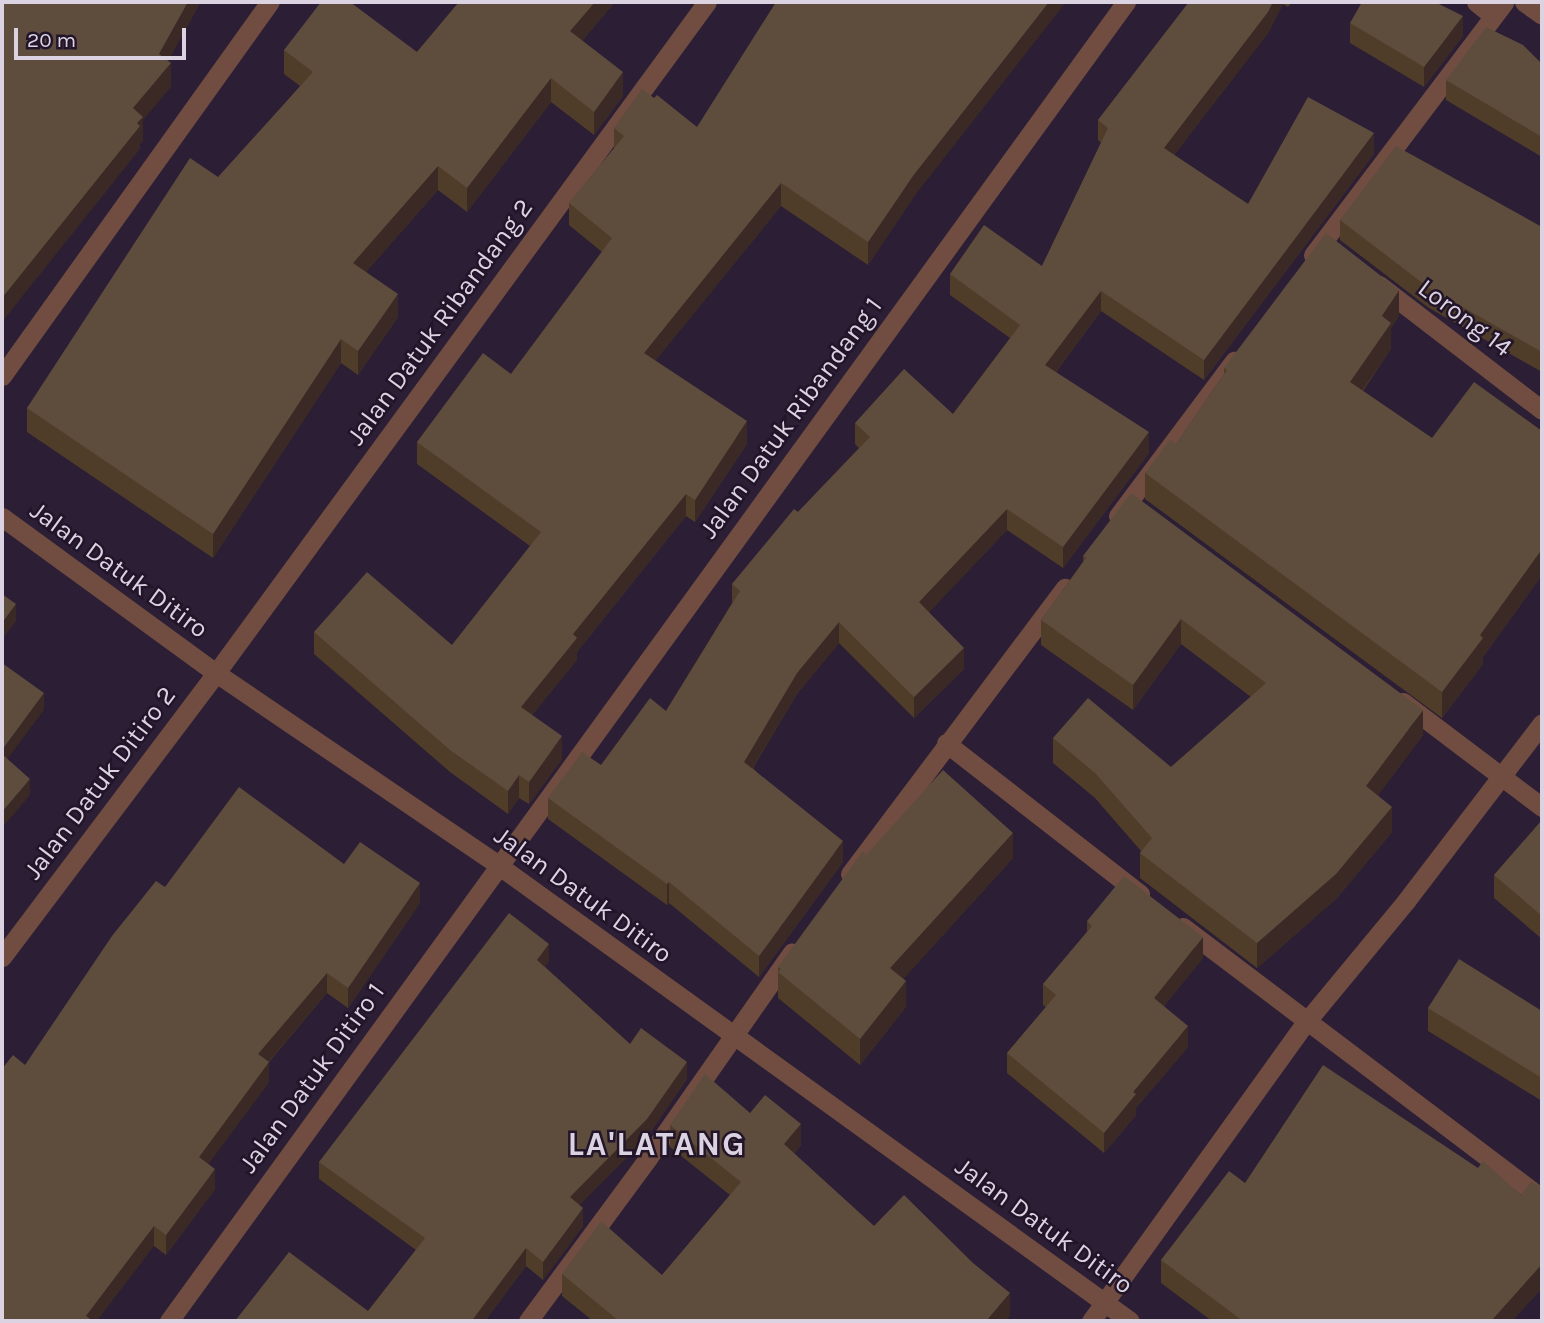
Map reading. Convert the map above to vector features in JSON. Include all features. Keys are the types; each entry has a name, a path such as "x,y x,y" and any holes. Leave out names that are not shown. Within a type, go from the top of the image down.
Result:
{"street":[{"path":"2,376 270,2"},
{"name":"Jalan Datuk Ribandang 2","path":"216,673 707,2"},
{"name":"Jalan Datuk Ribandang 1","path":"498,865 1126,2"},
{"path":"1299,275 1328,247 1499,9 1476,2"},
{"path":"1524,2 1542,15"},
{"name":"Lorong 14","path":"1367,276 1542,410"},
{"path":"1105,533 1134,506 1242,351"},
{"name":"Jalan Datuk Ditiro","path":"2,517 216,673 498,865 1130,1321"},
{"path":"839,889 1074,575"},
{"name":"Jalan Datuk Ditiro 2","path":"2,957 216,673"},
{"path":"1383,687 1542,807"},
{"path":"1091,1321 1306,1022 1504,776 1542,723"},
{"path":"946,743 1306,1022 1542,1199"},
{"name":"Jalan Datuk Ditiro 1","path":"169,1321 498,865"},
{"path":"530,1320 806,934"}],"building":[{"path":"2,2 188,2 159,54 171,63 133,108 143,117 137,123 140,126 2,298"},
{"path":"321,2 350,2 417,52 459,2 595,2 570,31 623,72 594,112 551,78 467,188 438,166 353,263 398,294 358,351 341,339 213,534 27,408 190,158 218,177 313,72 284,50"},
{"path":"776,2 1049,2 913,176 868,242 781,183 644,353 747,421 695,500 686,494 573,634 577,638 521,707 562,736 529,782 519,775 508,791 450,750 314,632 367,572 452,645 541,532 417,442 483,353 511,374 612,238 569,203 624,136 614,128 642,89 654,98 657,95 697,127"},
{"path":"1189,2 1273,2 1164,148 1248,204 1308,97 1374,133 1204,360 1101,291 1045,365 1149,432 1063,547 1007,509 919,602 964,648 914,697 839,622 797,673 744,762 843,841 759,956 669,882 667,884 548,798 582,752 601,765 650,698 666,711 740,591 732,584 794,509 798,512 870,437 855,423 904,369 953,414 1020,325 950,274 984,225 1042,266 1108,128 1098,120"},
{"path":"1362,2 1435,2 1463,16 1424,67 1350,23"},
{"path":"1486,27 1523,45 1542,64 1542,137 1446,80"},
{"path":"1396,146 1542,227 1542,352 1429,288 1340,220"},
{"path":"1326,233 1399,290 1382,316 1391,323 1350,382 1432,438 1474,382 1542,431 1542,549 1480,635 1483,638 1442,692 1145,473 1170,440 1176,444 1227,370 1224,368"},
{"path":"1131,493 1423,710 1366,786 1392,807 1336,874 1257,943 1140,853 1152,838 1095,773 1053,738 1088,698 1171,767 1266,683 1181,619 1133,685 1041,620 1086,558 1083,556"},
{"path":"2,594 16,604 2,623"},
{"path":"2,663 44,693 2,750"},
{"path":"2,754 30,779 2,812"},
{"path":"943,770 1013,833 890,968 906,981 860,1039 778,972 781,969 778,967 863,851 866,855"},
{"path":"239,787 344,864 360,842 420,883 348,988 327,973 258,1054 269,1062 199,1157 215,1169 166,1235 154,1226 86,1316 93,1321 2,1321 2,1069 13,1055 25,1065 112,936 156,881 165,887"},
{"path":"1542,820 1542,916 1494,875"},
{"path":"1124,876 1203,937 1154,998 1188,1026 1133,1092 1136,1094 1104,1133 1007,1053 1056,995 1043,984 1092,926 1087,921"},
{"path":"509,913 549,944 537,960 630,1044 641,1028 687,1062 647,1119 570,1197 583,1208 543,1262 526,1248 472,1320 474,1321 235,1321 289,1252 368,1311 425,1238 319,1162"},
{"path":"1459,959 1542,1011 1542,1078 1428,1008"},
{"path":"1323,1065 1478,1168 1483,1161 1521,1195 1531,1182 1542,1187 1542,1264 1491,1321 1243,1321 1161,1260 1229,1171 1245,1183"},
{"path":"705,1074 750,1113 765,1095 801,1124 784,1144 874,1226 904,1195 973,1263 1010,1293 986,1321 619,1321 562,1274 601,1221 662,1275 741,1182 670,1125"}],"district":[{"name":"LA'LATANG","path":"657,1145"}]}
